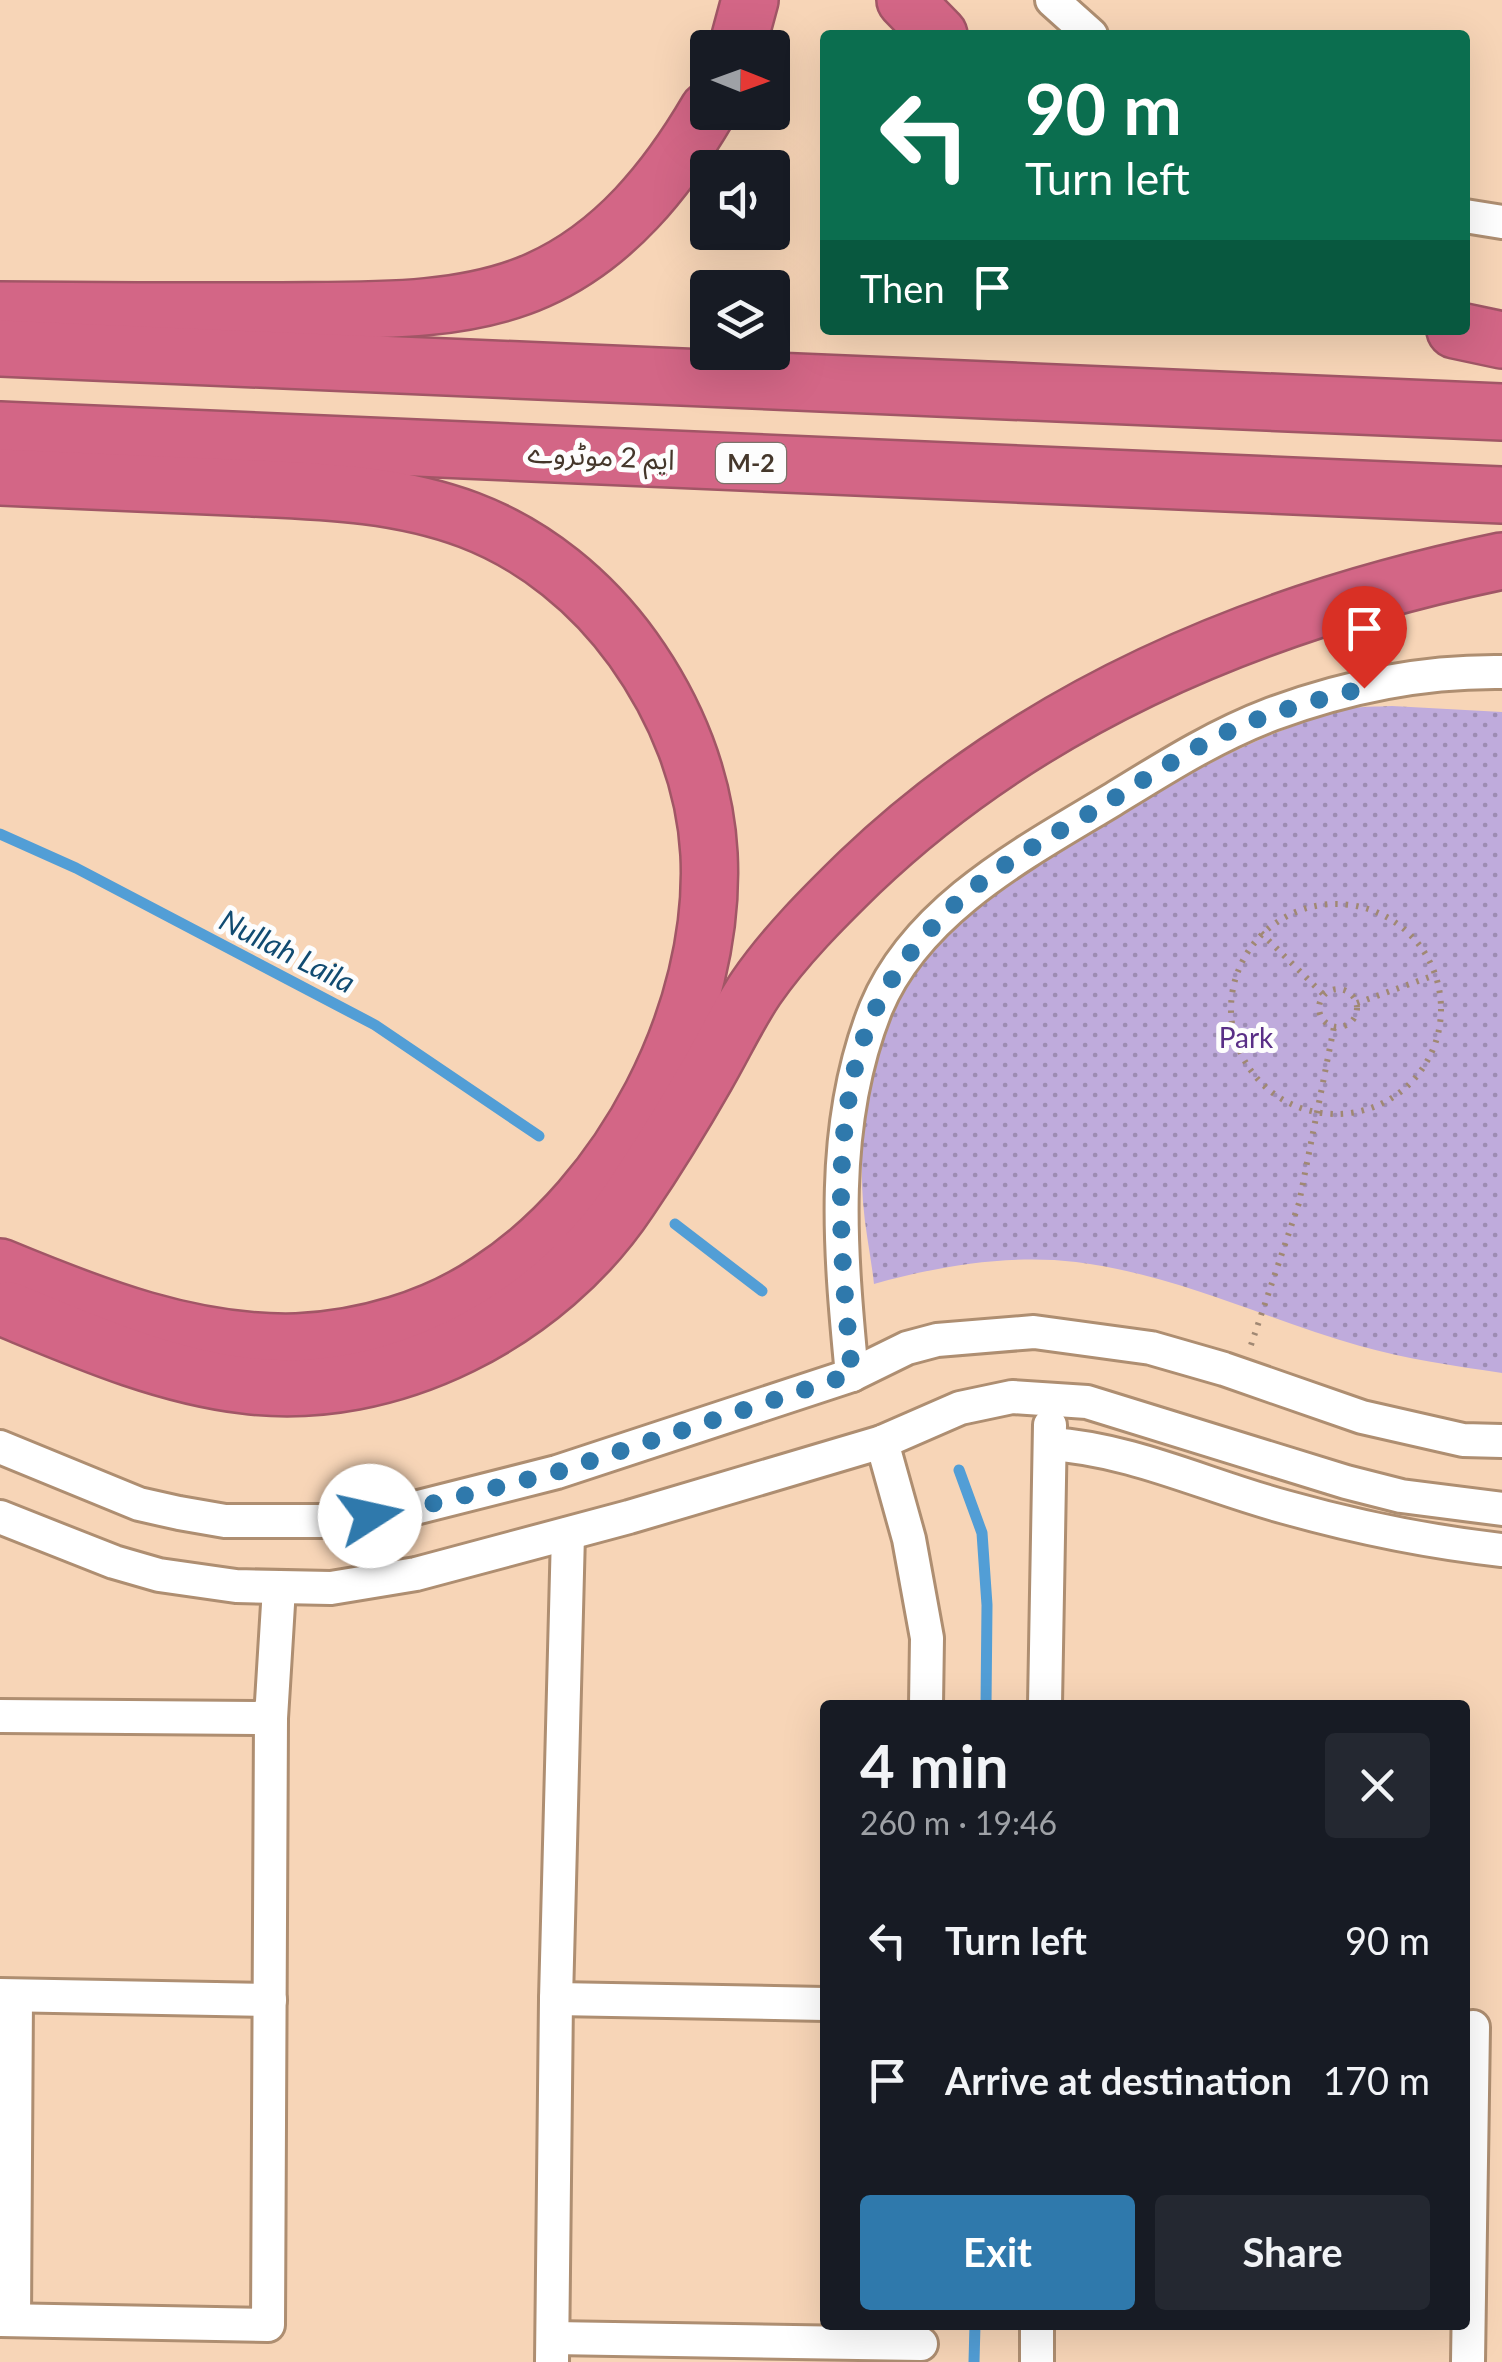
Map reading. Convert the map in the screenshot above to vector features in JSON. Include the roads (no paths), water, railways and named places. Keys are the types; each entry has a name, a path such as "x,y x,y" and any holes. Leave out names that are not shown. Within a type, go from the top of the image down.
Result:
{"highway":[{"path":"742,30 750,0"},
{"path":"905,0 935,30"},
{"path":"0,310 344,310 435,305 507,291 565,267 617,226 661,183 695,130"},
{"path":"1470,333 1502,340"},
{"path":"0,348 1502,412"},
{"name":"ایم 2 موٹروے","path":"0,430 1502,495"},
{"path":"0,477 384,496 470,520 516,542 556,568 591,599 621,632 652,677 692,762 709,851 710,900 704,952 676,1042 660,1080 614,1155 571,1210 543,1238 504,1272 454,1302 409,1321 338,1338 299,1342 238,1339 138,1318 0,1267"},
{"path":"0,1306 135,1359 246,1386 348,1382 416,1363 474,1339 525,1308 581,1260 626,1205 736,1020 777,961 863,870 935,809 1048,729 1180,660 1338,602 1502,562"}],"street":[{"path":"1052,0 1085,30"},
{"path":"1470,217 1502,222"},
{"path":"852,1374 842,1266 842,1156 849,1101 878,1003 906,958 945,914 1040,843 1221,735 1317,700 1414,676 1502,672"},
{"path":"0,1447 139,1504 179,1514 242,1522 328,1522 403,1511 557,1472 852,1374 908,1348 938,1340 1034,1332 1151,1348 1415,1430 1463,1440 1502,1441"},
{"path":"0,1518 158,1576 279,1588 331,1588 372,1582 568,1534 882,1442 960,1408 1012,1398 1087,1402 1298,1470 1383,1492 1502,1509"},
{"path":"1045,1700 1050,1398"},
{"path":"882,1442 908,1539 927,1638 926,1700"},
{"path":"1050,1444 1091,1448 1322,1516 1437,1542 1502,1550"},
{"path":"568,1534 552,2350 920,2344"},
{"path":"270,2000 8,1996 7,2320 268,2325 270,2000 271,1718 279,1588"},
{"path":"0,1716 271,1718"},
{"path":"556,1999 820,2004"},
{"path":"1470,2306 1480,2027"},
{"path":"1037,2330 1037,2362"},
{"path":"1468,2362 1469,2330"}],"waterway":[{"name":"Nullah Laila","path":"0,834 76,868 375,1025 539,1136"},
{"name":"Nullah Laila","path":"675,1224 762,1291"},
{"name":"Nullah Laila","path":"959,1470 982,1533 987,1605 986,1700"},
{"name":"Nullah Laila","path":"974,2362 975,2330"}],"park label":[{"name":"Park","path":"1246,1038"}]}
